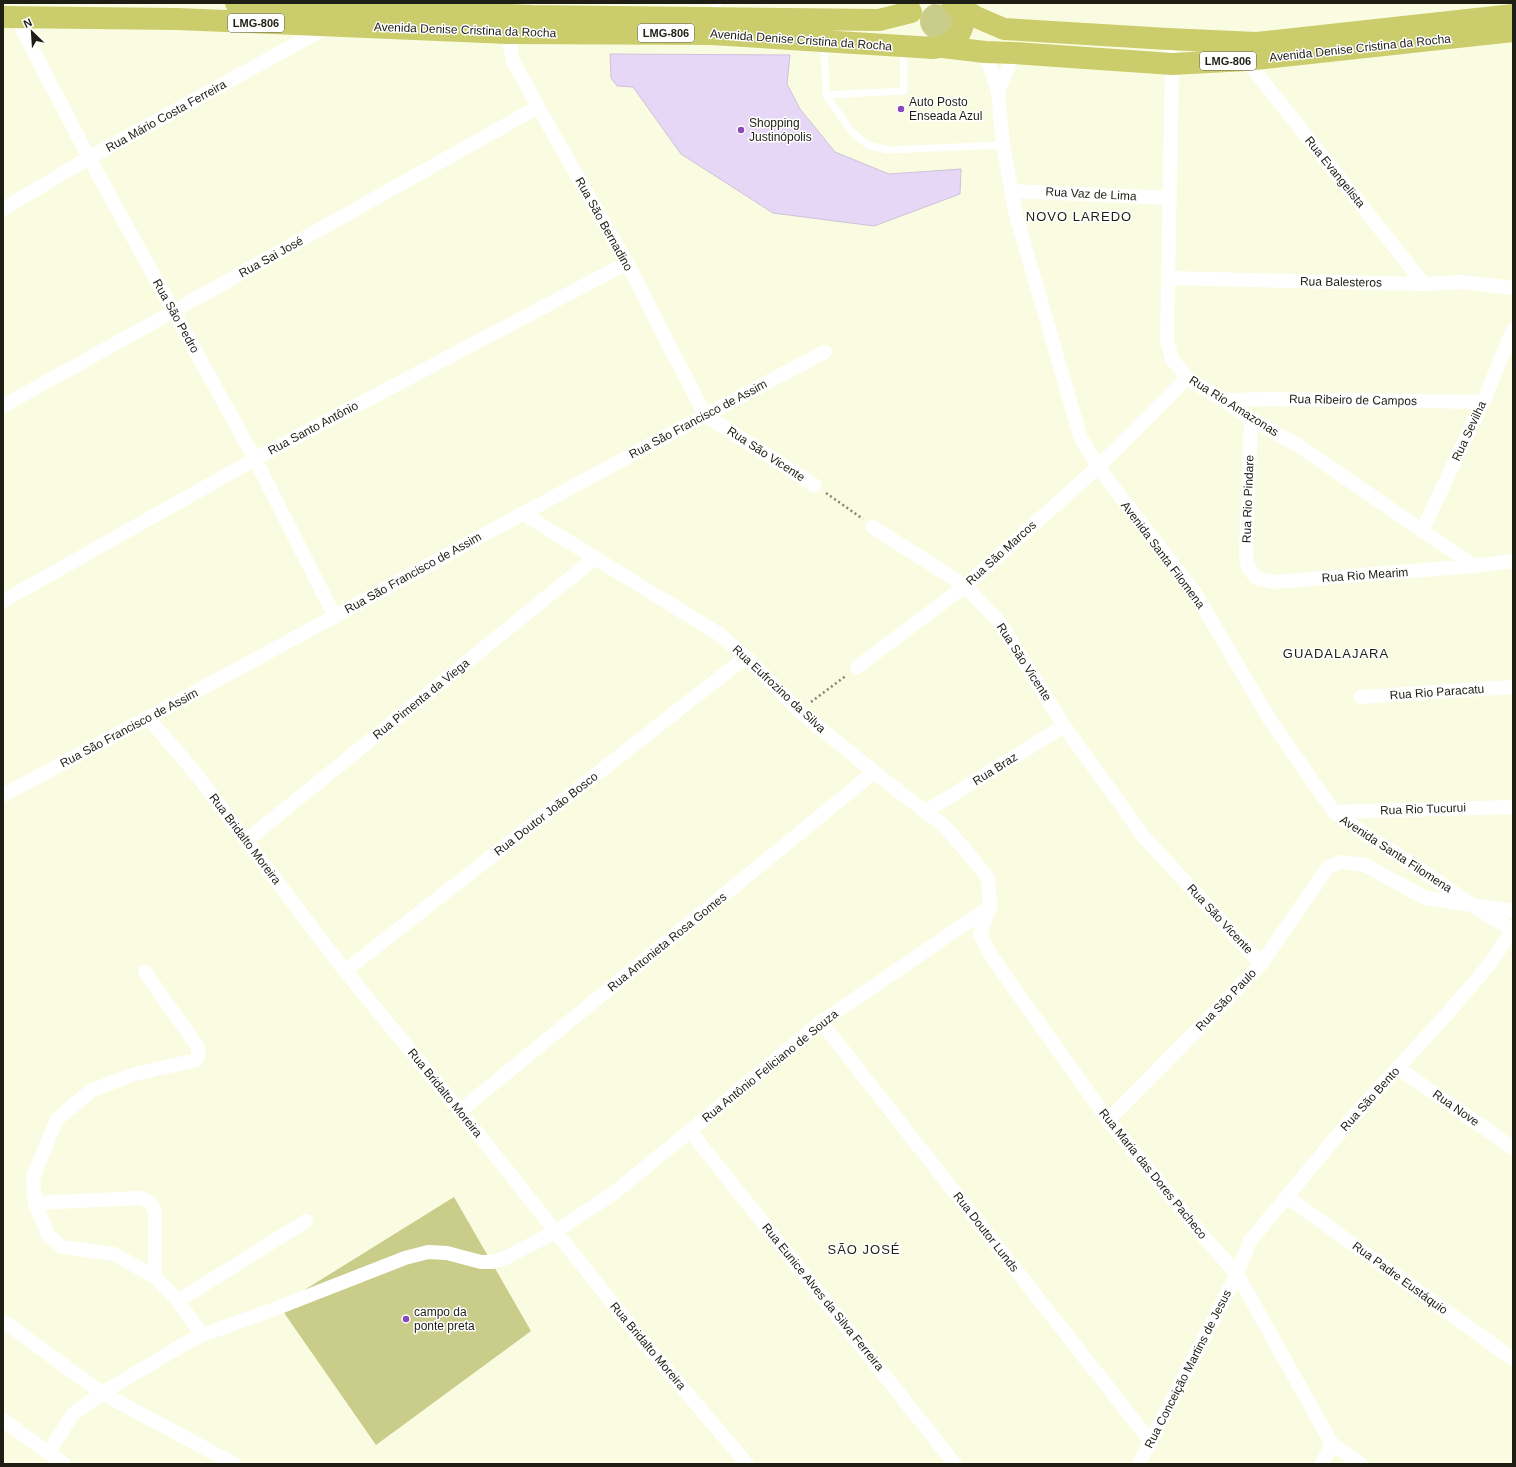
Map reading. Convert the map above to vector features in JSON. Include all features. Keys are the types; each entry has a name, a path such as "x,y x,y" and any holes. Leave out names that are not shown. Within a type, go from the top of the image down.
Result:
{"highway":[{"name":"Avenida Denise Cristina da Rocha","path":"236,3 532,9 594,13 714,10 826,30 903,46 1172,64 1246,60 1513,31"},
{"name":"Avenida Denise Cristina da Rocha","path":"953,3 976,17 1004,29 1168,40 1256,43 1513,15"},
{"name":"LMG-806","path":"915,7 909,20 913,37 919,43 935,47 951,43 957,38 961,30 961,14 953,3"},
{"name":"Avenida Denise Cristina da Rocha","path":"9,17 176,19 508,33 711,34 826,30 879,20 915,7"}],"street":[{"name":"Rua São Pedro","path":"9,17 89,158 255,459 335,617"},
{"name":"Rua Mário Costa Ferreira","path":"3,209 89,158 330,26"},
{"name":"Rua São Bernadino","path":"508,33 513,61 627,263 705,415"},
{"name":"Rua Rio Amazonas","path":"1168,40 1172,64 1167,340 1172,359 1188,378 1251,419 1296,444 1422,532 1474,566"},
{"name":"Avenida Santa Filomena","path":"985,52 998,92 1003,145 1016,215 1080,436 1098,467 1195,593 1270,720 1334,812 1372,839 1513,930"},
{"name":"Avenida Santa Filomena","path":"998,92 1014,53"},
{"name":"Rua Evangelista","path":"1246,60 1424,284"},
{"name":"Rua Sai José","path":"3,406 538,106"},
{"name":"Rua Vaz de Lima","path":"1011,191 1170,198"},
{"name":"Rua Santo Antônio","path":"3,601 255,459 627,263"},
{"name":"Rua Balesteros","path":"1168,278 1424,284 1461,282 1513,288"},
{"name":"Rua Sevilha","path":"1422,532 1483,402 1513,330"},
{"name":"Rua São Francisco de Assim","path":"3,795 149,719 522,513 824,352"},
{"name":"Rua São Marcos","path":"857,667 965,586 1098,467 1188,378"},
{"name":"Rua Ribeiro de Campos","path":"1223,400 1274,398 1483,402"},
{"name":"Rua São Vicente","path":"705,415 814,485"},
{"name":"Rua Rio Pindare","path":"1251,419 1246,555 1248,567 1256,578"},
{"name":"Rua Eufrozino da Silva","path":"522,513 720,634 746,657 799,711 944,826 988,878 990,907"},
{"name":"Rua São Vicente","path":"873,527 965,586 1000,623 1064,726 1144,837 1261,964"},
{"name":"Rua Pimenta da Viega","path":"246,841 595,558"},
{"path":"1474,566 1513,561"},
{"name":"Rua Rio Mearim","path":"1256,578 1274,582 1474,566"},
{"name":"Rua Doutor João Bosco","path":"345,972 746,657"},
{"name":"Rua Rio Paracatu","path":"1361,697 1513,687"},
{"name":"Rua Bridalto Moreira","path":"149,719 192,769 345,972 460,1111 637,1334 747,1464"},
{"name":"Rua Braz","path":"925,812 1064,726"},
{"name":"Rua Antonieta Rosa Gomes","path":"460,1111 874,772"},
{"name":"Rua Rio Tucurui","path":"1334,812 1513,807"},
{"name":"Rua São Paulo","path":"1108,1120 1261,964 1328,866 1341,862 1365,865 1425,898 1472,904"},
{"path":"1472,904 1513,911"},
{"name":"Rua Antônio Feliciano de Souza","path":"48,1453 73,1414 102,1393 202,1335 272,1310 405,1258 428,1252 447,1253 480,1262 492,1262 505,1258 555,1232 614,1192 690,1131 820,1022 990,907"},
{"name":"Rua Maria das Dores Pacheco","path":"990,907 980,934 991,956 1108,1120 1204,1237 1237,1274 1332,1444"},
{"name":"Rua São Bento","path":"1237,1274 1250,1241 1352,1118 1490,964 1513,930"},
{"path":"145,972 197,1046 199,1054 196,1060 135,1074 92,1090 57,1119 33,1177 35,1203 48,1235 62,1247 114,1254 155,1276 178,1300 202,1335"},
{"name":"Rua Doutor Lunds","path":"820,1022 1151,1442"},
{"name":"Rua Nove","path":"1398,1068 1513,1148"},
{"name":"Rua Eunice Alves da Silva Ferreira","path":"690,1131 956,1464"},
{"name":"Rua Padre Eustáquio","path":"1287,1197 1513,1359"},
{"path":"35,1203 141,1198 151,1203 155,1212 155,1276"},
{"path":"178,1300 306,1221"},
{"name":"Rua Conceição Martins de Jesus","path":"1139,1464 1237,1274"},
{"path":"3,1321 102,1393 234,1464"},
{"path":"3,1420 64,1464"},
{"path":"1322,1464 1332,1444 1361,1464"}],"lane":[{"path":"826,30 826,95 852,132 868,145 888,150 1003,145"},
{"path":"826,95 904,92 903,46"}],"path":[{"name":"Rua São Vicente","path":"814,485 873,527"},
{"path":"799,711 857,667"}],"green space":[{"path":"933,4 944,5 954,19 948,34 931,38 926,35 920,21 923,11"},
{"name":"campo da ponte preta","path":"454,1197 531,1331 376,1445 280,1307 293,1297"}],"building":[{"name":"Shopping Justinópolis","path":"610,54 790,55 787,84 800,109 835,152 889,174 961,169 960,194 874,226 773,213 681,154 633,87 617,86 611,78"}],"place":[{"name":"Auto Posto Enseada Azul","path":"901,109"},
{"name":"Shopping Justinópolis","path":"741,130"},
{"name":"campo da ponte preta","path":"406,1319"}],"district":[{"name":"NOVO LAREDO","path":"1079,216"},
{"name":"GUADALAJARA","path":"1336,653"},
{"name":"SÃO JOSÉ","path":"864,1249"}]}
